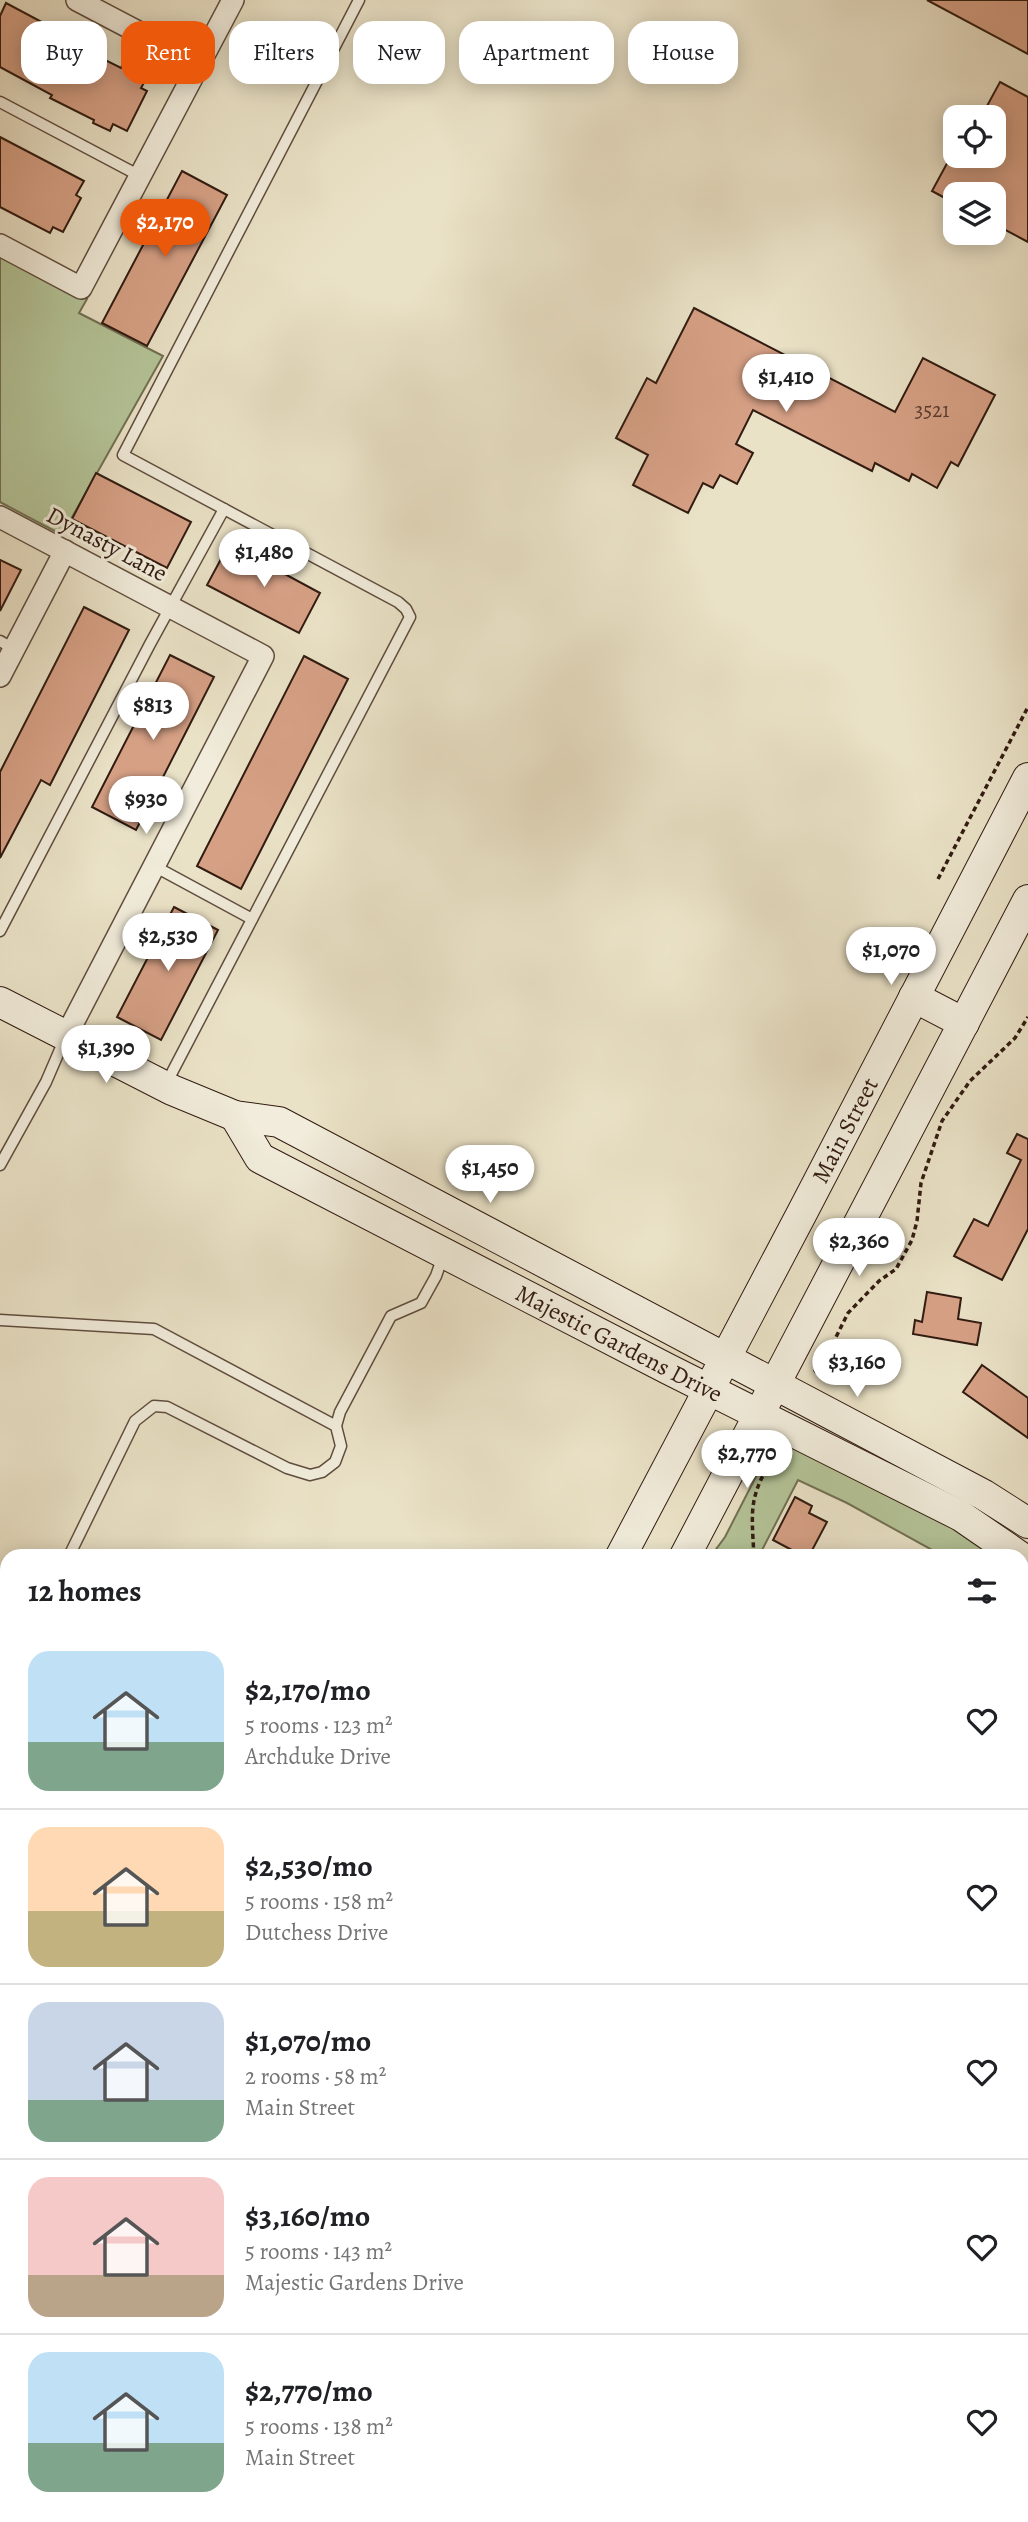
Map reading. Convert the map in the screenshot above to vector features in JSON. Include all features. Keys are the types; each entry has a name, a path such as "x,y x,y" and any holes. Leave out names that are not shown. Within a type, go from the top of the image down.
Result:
{"street":[{"path":"77,0 121,23"},
{"path":"215,34 233,0"},
{"path":"0,245 81,288 188,84"},
{"name":"Dynasty Lane","path":"0,517 263,656 154,866"},
{"path":"0,676 7,645 65,551"},
{"name":"Main Street","path":"625,1549 1028,778"},
{"path":"66,1036 154,866"},
{"path":"689,1549 1028,900"},
{"path":"914,997 964,1023"},
{"name":"Majestic Gardens Drive","path":"0,1002 165,1087 235,1116 279,1122 984,1495 1028,1523"},
{"name":"Majestic Gardens Drive","path":"235,1116 260,1158 961,1516 1008,1549"},
{"path":"444,1253 461,1219"}],"lane":[{"path":"165,1087 410,617 398,602 123,455 354,2"},
{"path":"0,102 140,176"},
{"path":"0,931 224,509"},
{"path":"154,866 252,919"},
{"path":"0,1165 46,1082 66,1036"},
{"path":"72,1549 135,1421 154,1406 167,1408 287,1468 310,1475 322,1472 335,1462 341,1446 336,1426 340,1412 391,1316 421,1303 436,1276 444,1253"},
{"path":"0,1320 154,1329 336,1426"}],"path":[{"path":"938,879 1028,707"},
{"path":"814,1372 821,1367 848,1313 879,1281 896,1269 912,1240 921,1183 942,1121 970,1081 1015,1038 1028,1017"},
{"path":"753,1549 752,1502 761,1477 777,1451"}],"green space":[{"path":"0,254 87,299 79,313 163,356 62,535 0,502"},
{"path":"792,1438 815,1448 989,1549 930,1549 847,1503 798,1480 763,1549 716,1549 768,1453"}],"building":[{"path":"927,0 1028,0 1028,54"},
{"path":"6,3 40,21 21,21 21,78 0,67 0,16"},
{"path":"107,61 121,68 121,84 143,84 141,88 147,91 127,131 113,124 110,131 93,123 94,120 50,98 52,95 32,84 107,84"},
{"path":"1000,82 1028,97 1028,242 1006,230 1006,182 943,182 943,197 932,191 944,168 1006,168 1006,105 988,105"},
{"path":"0,137 84,181 76,195 81,198 63,232 53,227 50,233 0,207"},
{"path":"182,171 227,195 147,346 102,323"},
{"path":"694,308 895,412 923,358 995,395 958,466 951,462 937,488 912,474 909,481 875,463 872,471 753,410 736,444 753,453 737,484 720,475 713,488 703,483 688,513 633,485 648,455 616,438 647,378 656,383"},
{"path":"96,473 191,522 167,568 72,519"},
{"path":"229,544 320,593 299,633 207,585"},
{"path":"0,560 21,570 0,611"},
{"path":"84,607 129,630 50,785 41,780 0,858 0,772"},
{"path":"170,655 214,677 136,830 92,807"},
{"path":"304,656 348,679 241,889 197,866"},
{"path":"174,907 218,930 161,1040 117,1017"},
{"path":"1017,1134 1028,1139 1028,1229 1002,1280 954,1256 974,1219 988,1226 1021,1160 1007,1153"},
{"path":"927,1292 961,1298 958,1319 981,1323 977,1345 913,1334 915,1320 922,1322"},
{"path":"982,1365 1028,1398 1028,1438 963,1392"},
{"path":"795,1497 812,1506 809,1513 827,1522 813,1549 790,1549 773,1540"}]}
